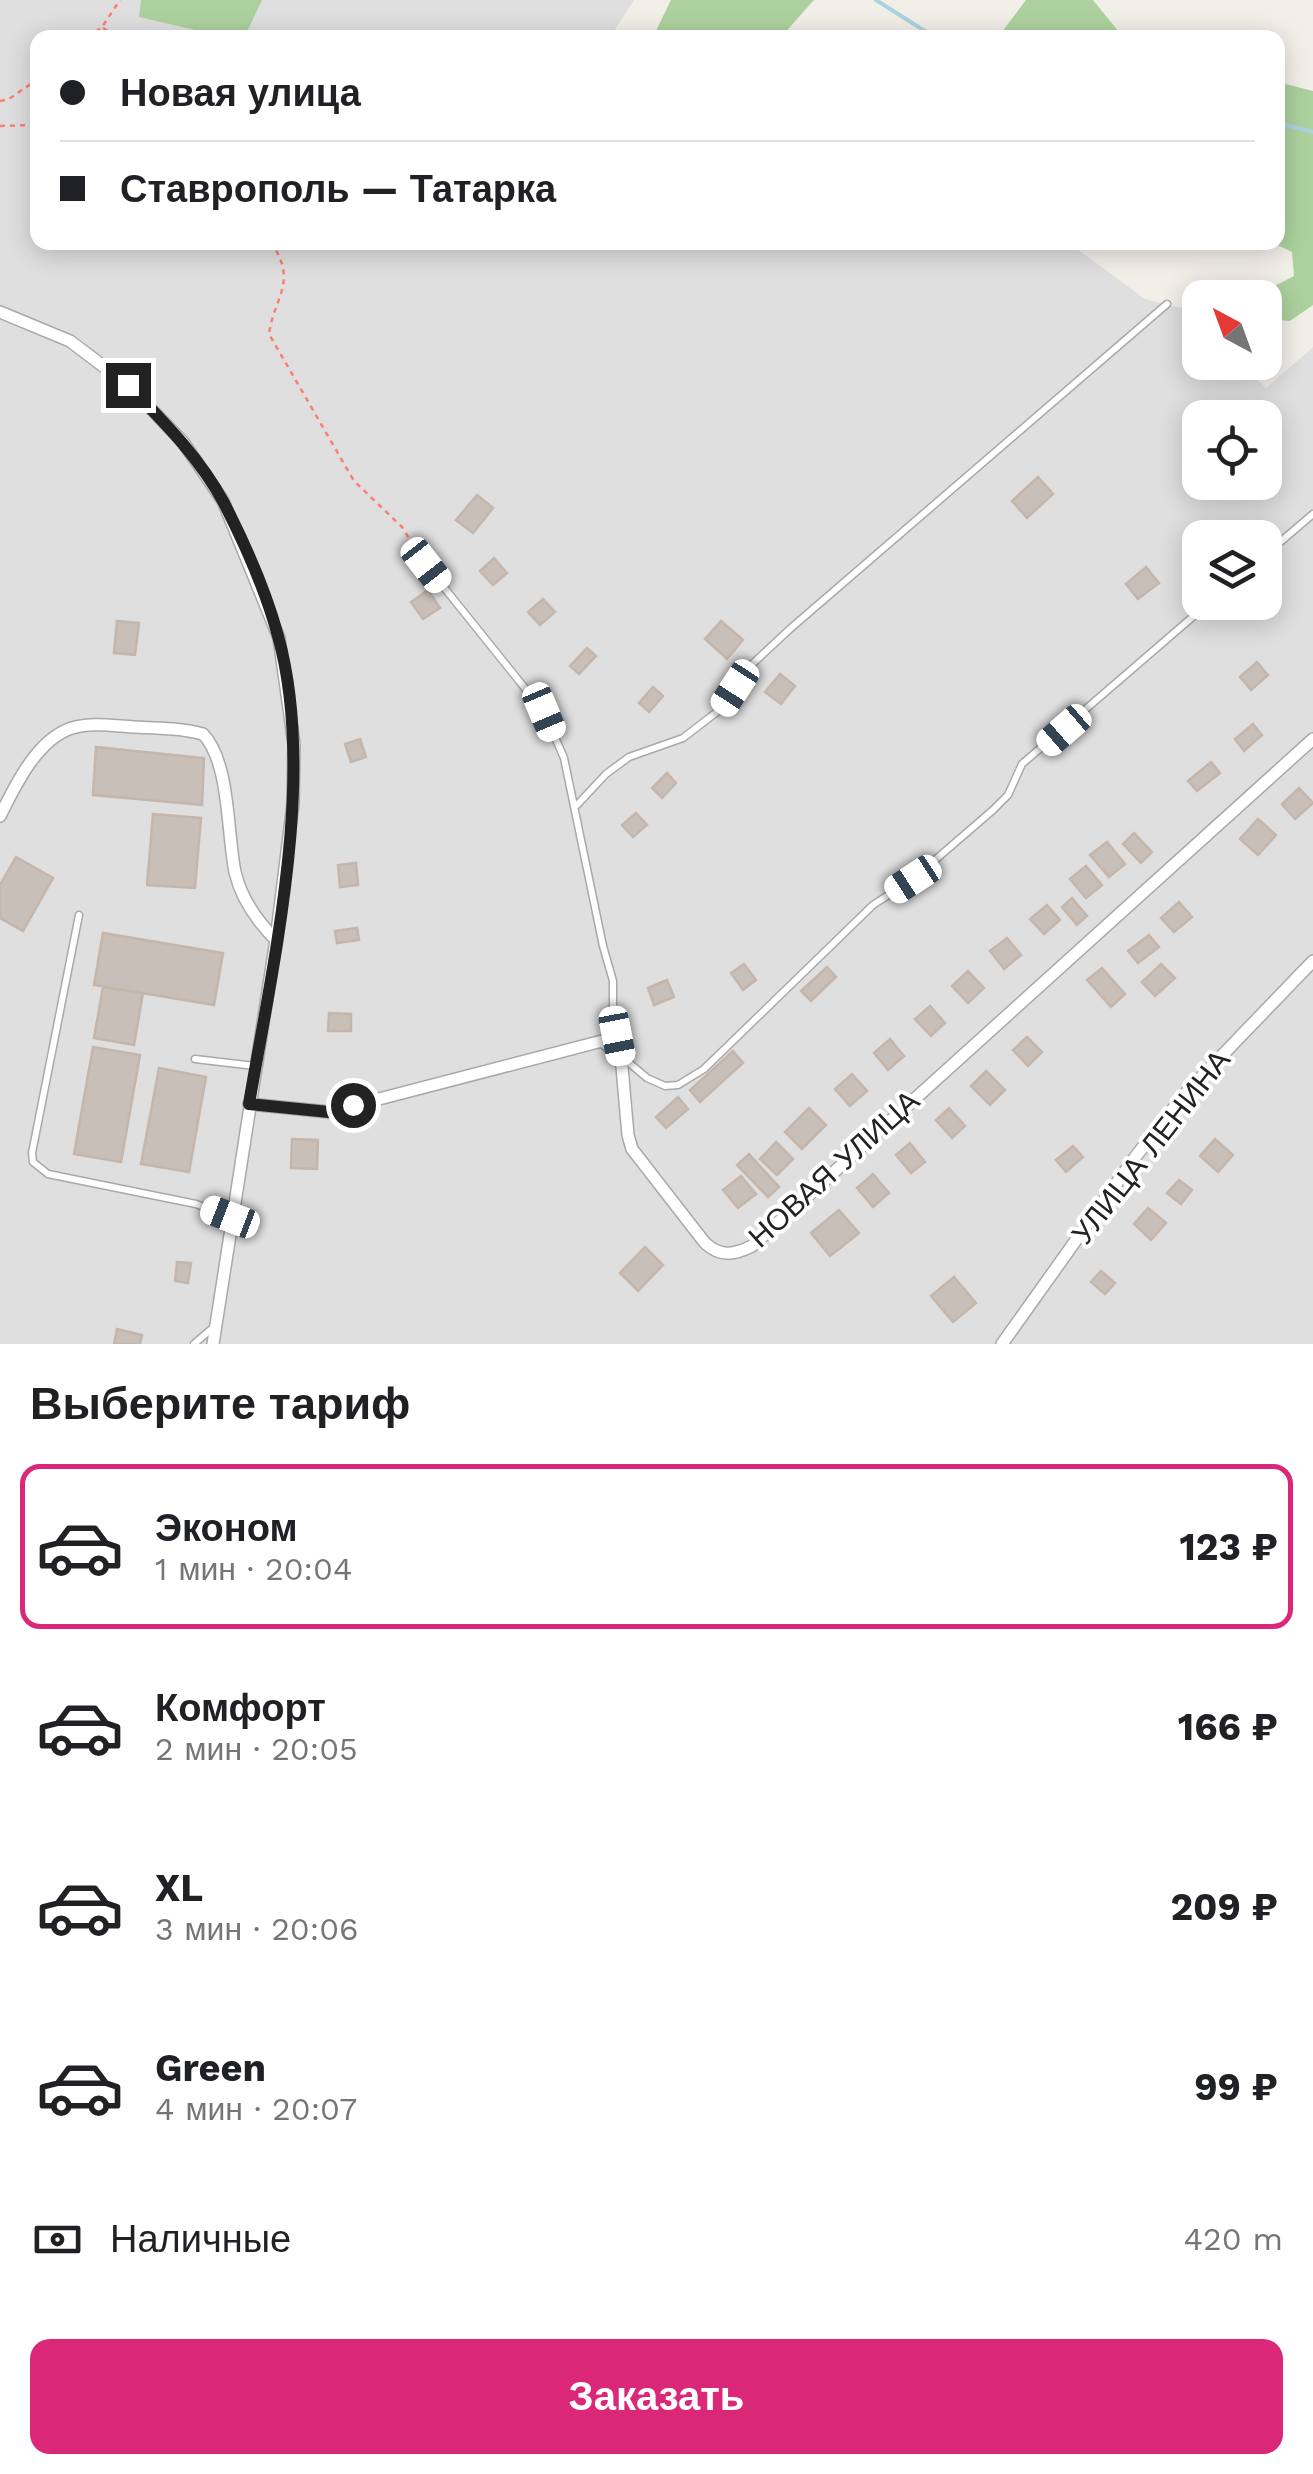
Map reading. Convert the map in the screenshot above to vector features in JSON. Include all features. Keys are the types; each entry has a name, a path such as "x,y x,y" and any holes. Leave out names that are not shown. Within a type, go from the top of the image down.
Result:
{"street":[{"path":"0,312 70,340 128,385 183,442 223,501 279,638 294,744 293,804 276,940 213,1344"},
{"path":"0,816 18,779 68,729 86,725 184,729 203,734 217,754 236,877 258,922 276,940"},
{"name":"НОВАЯ УЛИЦА","path":"621,1056 632,1148 705,1243 715,1252 738,1254 752,1246 1313,739"},
{"name":"УЛИЦА ЛЕНИНА","path":"1002,1344 1136,1156 1184,1096 1313,960"},
{"path":"249,1104 329,1112 586,1043 602,1042 621,1056"}],"lane":[{"path":"576,806 629,757 683,738 722,708 748,668 791,628 1167,304"},
{"path":"1282,540 1313,514"},
{"path":"426,565 544,712 564,758 576,806 603,946 614,981 613,1016 621,1056 647,1078 665,1086 678,1085 704,1070 873,905 913,879 994,810 1008,795 1022,764 1189,620"},
{"path":"79,915 32,1153 34,1162 48,1174 196,1204 230,1217"},
{"path":"195,1059 255,1066"},
{"path":"194,1344 216,1325"}],"path":[{"path":"98,30 120,0"},
{"path":"102,27 107,30"},
{"path":"0,101 10,100 30,85"},
{"path":"0,126 30,125"},
{"path":"276,250 282,259 285,287 269,334 354,481 402,527 426,565"}],"shaded area":[{"path":"0,0 634,0 615,30 30,30 30,250 1078,250 1145,299 1182,308 1182,380 1258,380 1266,388 1275,380 1282,380 1282,374 1313,347 1313,1344 0,1344"}],"green space":[{"path":"141,0 262,0 248,30 195,30 139,17"},
{"path":"671,0 814,0 787,30 656,30"},
{"path":"1026,0 1093,0 1117,30 1003,30"},
{"path":"1285,84 1313,91 1313,305 1290,321 1282,320 1282,282 1294,276 1292,252 1285,249"}],"building":[{"path":"1038,477 1053,494 1027,518 1012,501"},
{"path":"477,495 493,508 473,533 456,520"},
{"path":"494,558 507,573 493,585 480,571"},
{"path":"1146,567 1159,583 1138,599 1126,584"},
{"path":"428,590 440,608 423,619 411,602"},
{"path":"543,599 555,612 540,625 528,612"},
{"path":"117,621 139,623 135,655 114,653"},
{"path":"721,621 743,640 727,659 705,639"},
{"path":"587,648 596,656 579,674 570,666"},
{"path":"1257,662 1268,675 1251,690 1240,677"},
{"path":"780,674 795,686 781,704 765,692"},
{"path":"653,687 663,696 649,712 639,703"},
{"path":"1253,724 1262,735 1244,751 1235,739"},
{"path":"360,739 366,757 351,762 345,744"},
{"path":"96,747 204,758 202,805 93,795"},
{"path":"1211,762 1220,773 1197,791 1188,781"},
{"path":"667,773 676,783 662,798 652,788"},
{"path":"1299,788 1313,803 1295,819 1282,804"},
{"path":"636,813 647,825 633,837 622,825"},
{"path":"153,814 201,818 195,888 147,885"},
{"path":"1258,819 1276,835 1258,855 1240,839"},
{"path":"1134,833 1152,852 1141,863 1123,844"},
{"path":"1107,842 1125,864 1109,877 1090,855"},
{"path":"16,857 53,878 23,931 0,918 0,885"},
{"path":"356,863 358,885 340,887 338,865"},
{"path":"1086,866 1102,885 1086,898 1070,879"},
{"path":"1072,898 1087,916 1077,925 1062,907"},
{"path":"1179,902 1192,917 1174,932 1161,918"},
{"path":"1047,905 1060,920 1044,934 1030,919"},
{"path":"357,928 359,940 337,943 335,931"},
{"path":"103,933 223,953 214,1005 94,985"},
{"path":"1149,935 1159,947 1138,963 1128,951"},
{"path":"1007,938 1021,955 1004,969 990,951"},
{"path":"744,964 756,980 743,990 731,973"},
{"path":"1161,964 1175,978 1155,996 1142,982"},
{"path":"827,967 836,977 811,1001 801,991"},
{"path":"1102,968 1125,994 1111,1007 1087,980"},
{"path":"968,971 984,988 968,1003 952,986"},
{"path":"667,980 674,997 654,1005 648,988"},
{"path":"103,987 143,993 134,1045 94,1038"},
{"path":"930,1006 945,1023 931,1036 915,1019"},
{"path":"329,1013 351,1014 351,1031 328,1031"},
{"path":"1027,1037 1042,1052 1028,1066 1013,1050"},
{"path":"890,1039 904,1056 888,1070 874,1053"},
{"path":"93,1047 140,1055 121,1162 74,1154"},
{"path":"733,1051 743,1063 700,1102 690,1090"},
{"path":"159,1068 206,1077 189,1172 141,1164"},
{"path":"986,1071 1005,1090 990,1105 971,1086"},
{"path":"852,1074 867,1091 850,1106 835,1089"},
{"path":"678,1097 688,1109 666,1128 656,1117"},
{"path":"809,1108 826,1125 802,1149 785,1132"},
{"path":"949,1108 965,1126 952,1138 936,1120"},
{"path":"292,1139 318,1140 317,1169 291,1168"},
{"path":"1215,1139 1233,1155 1218,1172 1200,1156"},
{"path":"776,1142 793,1159 777,1175 760,1159"},
{"path":"910,1143 925,1162 911,1173 896,1155"},
{"path":"1073,1146 1083,1157 1066,1172 1056,1160"},
{"path":"749,1154 779,1187 768,1197 737,1165"},
{"path":"873,1174 889,1193 873,1207 857,1188"},
{"path":"741,1176 756,1194 738,1208 723,1190"},
{"path":"1179,1180 1192,1190 1181,1204 1167,1193"},
{"path":"1148,1208 1166,1223 1151,1240 1134,1224"},
{"path":"839,1210 859,1233 830,1256 811,1233"},
{"path":"645,1247 663,1265 638,1291 620,1273"},
{"path":"177,1262 191,1263 188,1283 175,1281"},
{"path":"1101,1271 1115,1283 1105,1294 1091,1282"},
{"path":"954,1277 976,1303 953,1322 931,1296"},
{"path":"117,1329 142,1335 140,1344 114,1344"}],"waterway":[{"path":"876,0 923,30"},
{"path":"1285,125 1313,132"}],"route":[{"path":"128,385 183,442 223,501 279,638 294,744 293,804 249,1104 329,1112 353,1105"}]}
